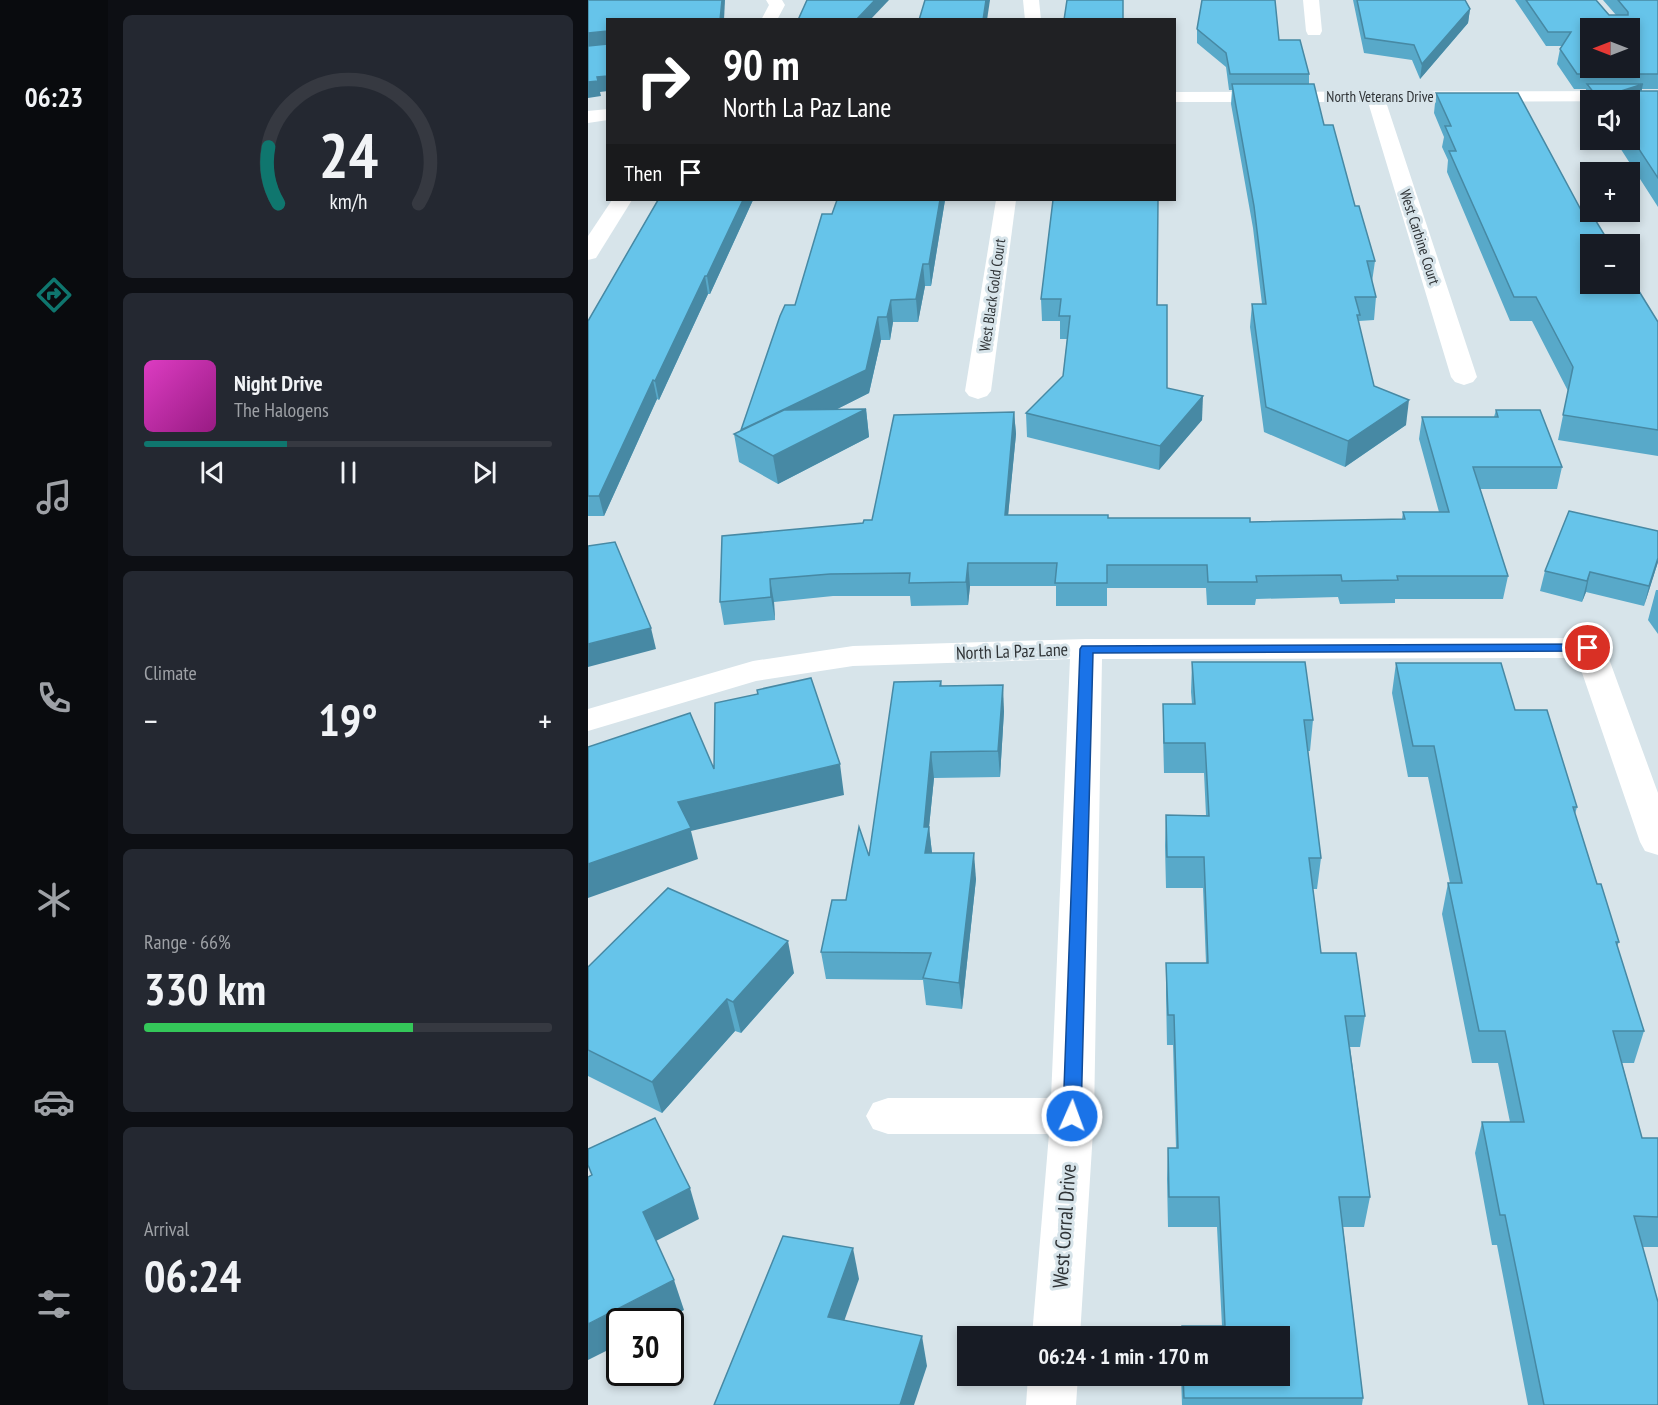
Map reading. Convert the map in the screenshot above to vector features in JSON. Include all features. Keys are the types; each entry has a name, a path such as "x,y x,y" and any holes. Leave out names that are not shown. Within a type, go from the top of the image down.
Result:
{"street":[{"path":"770,18 777,4 774,0"},
{"path":"1032,0 1033,18"},
{"path":"1311,0 1314,31"},
{"name":"West Carbine Court","path":"1375,96 1464,377"},
{"name":"North Veterans Drive","path":"1176,97 1658,96"},
{"path":"588,117 606,114"},
{"name":"West Black Gold Court","path":"978,391 1006,201"},
{"path":"588,253 613,202"},
{"name":"North La Paz Lane","path":"588,720 753,671 853,656 1086,649 1588,648 1658,842"},
{"name":"West Corral Drive","path":"1057,1326 1072,1116 1086,649"},
{"path":"888,1116 1072,1116"},
{"path":"1051,1405 1052,1386"}],"building":[{"path":"588,0 722,0 720,18 606,18 606,31 588,33"},
{"path":"807,0 875,0 858,18 799,18"},
{"path":"925,0 986,0 983,18 920,18"},
{"path":"1067,0 1123,0 1123,18 1064,18"},
{"path":"1202,0 1275,0 1279,40 1300,40 1309,74 1230,74 1226,53 1197,29"},
{"path":"1357,0 1465,0 1470,9 1422,64 1414,45 1365,38"},
{"path":"1526,0 1596,0 1609,15 1628,15 1618,0 1658,0 1658,74 1640,74 1640,18 1580,18 1580,74 1577,74 1560,49 1571,32 1548,32"},
{"path":"606,44 606,76 597,77 598,81 588,82 588,46"},
{"path":"1232,84 1314,84 1324,125 1333,125 1355,206 1359,206 1375,261 1367,261 1376,297 1355,297 1360,315 1357,315 1374,386 1409,400 1348,441 1266,407 1252,304 1266,304 1254,206"},
{"path":"1587,84 1643,84 1624,90 1592,90"},
{"path":"1640,91 1658,91 1658,178 1640,150"},
{"path":"1436,93 1518,93 1580,208 1580,222 1597,222 1604,234 1580,234 1580,294 1640,293 1658,322 1658,430 1563,415 1573,367 1536,297 1514,297 1449,151 1456,151 1445,126 1451,126"},
{"path":"657,201 743,201 655,381 653,380 599,496 588,496 588,321"},
{"path":"837,201 940,201 929,264 923,264 916,299 891,300 887,317 878,317 866,370 741,430 780,316 785,305 795,305 822,214 832,214"},
{"path":"1053,201 1158,201 1157,305 1167,305 1167,388 1203,396 1160,446 1026,413 1063,376 1070,316 1059,316 1061,299 1041,299"},
{"path":"866,409 773,456 734,434 784,410"},
{"path":"1496,410 1540,410 1562,467 1473,467 1508,576 1397,576 1398,580 1342,581 1341,575 1256,576 1257,582 1208,582 1207,565 1107,565 1107,583 1055,583 1057,563 968,563 966,582 909,583 910,573 830,574 770,579 771,597 720,602 722,536 863,523 864,520 872,520 894,415 1014,412 1005,515 1250,518 1250,522 1405,519 1403,512 1449,512 1422,417 1498,417"},
{"path":"1569,511 1658,531 1658,558 1649,586 1590,572 1587,581 1545,571"},
{"path":"615,542 651,628 588,644 588,546"},
{"path":"1192,662 1305,662 1313,720 1304,720 1321,858 1309,858 1321,953 1356,953 1365,1016 1345,1016 1370,1197 1339,1197 1363,1398 1184,1398 1183,1386 1290,1386 1290,1326 1225,1326 1219,1197 1169,1197 1168,1148 1178,1148 1174,1015 1168,1015 1166,963 1208,963 1204,857 1167,857 1166,815 1209,816 1205,743 1164,743 1163,704 1195,704"},
{"path":"1396,663 1501,663 1515,710 1547,710 1577,807 1573,807 1597,884 1601,884 1619,942 1616,942 1644,1031 1613,1031 1642,1138 1658,1138 1658,1217 1634,1216 1658,1302 1658,1405 1544,1405 1505,1215 1500,1215 1482,1122 1524,1122 1505,1031 1479,1031 1448,883 1462,883 1434,746 1413,746"},
{"path":"811,678 840,764 678,802 691,828 588,864 588,747 690,713 714,769 715,703 758,694 757,690"},
{"path":"941,681 940,686 1003,685 998,751 931,752 924,827 929,827 925,853 974,853 959,983 923,978 931,953 821,952 832,900 846,900 859,827 869,856 894,682"},
{"path":"668,888 788,941 733,1002 727,999 652,1082 588,1050 588,967"},
{"path":"655,1118 690,1188 643,1212 674,1280 619,1308 606,1308 606,1315 588,1324 588,1177 592,1175 588,1165 588,1149"},
{"path":"783,1236 853,1248 828,1317 922,1336 900,1405 714,1405"}],"route":[{"path":"1072,1116 1086,649 1588,648"}]}
